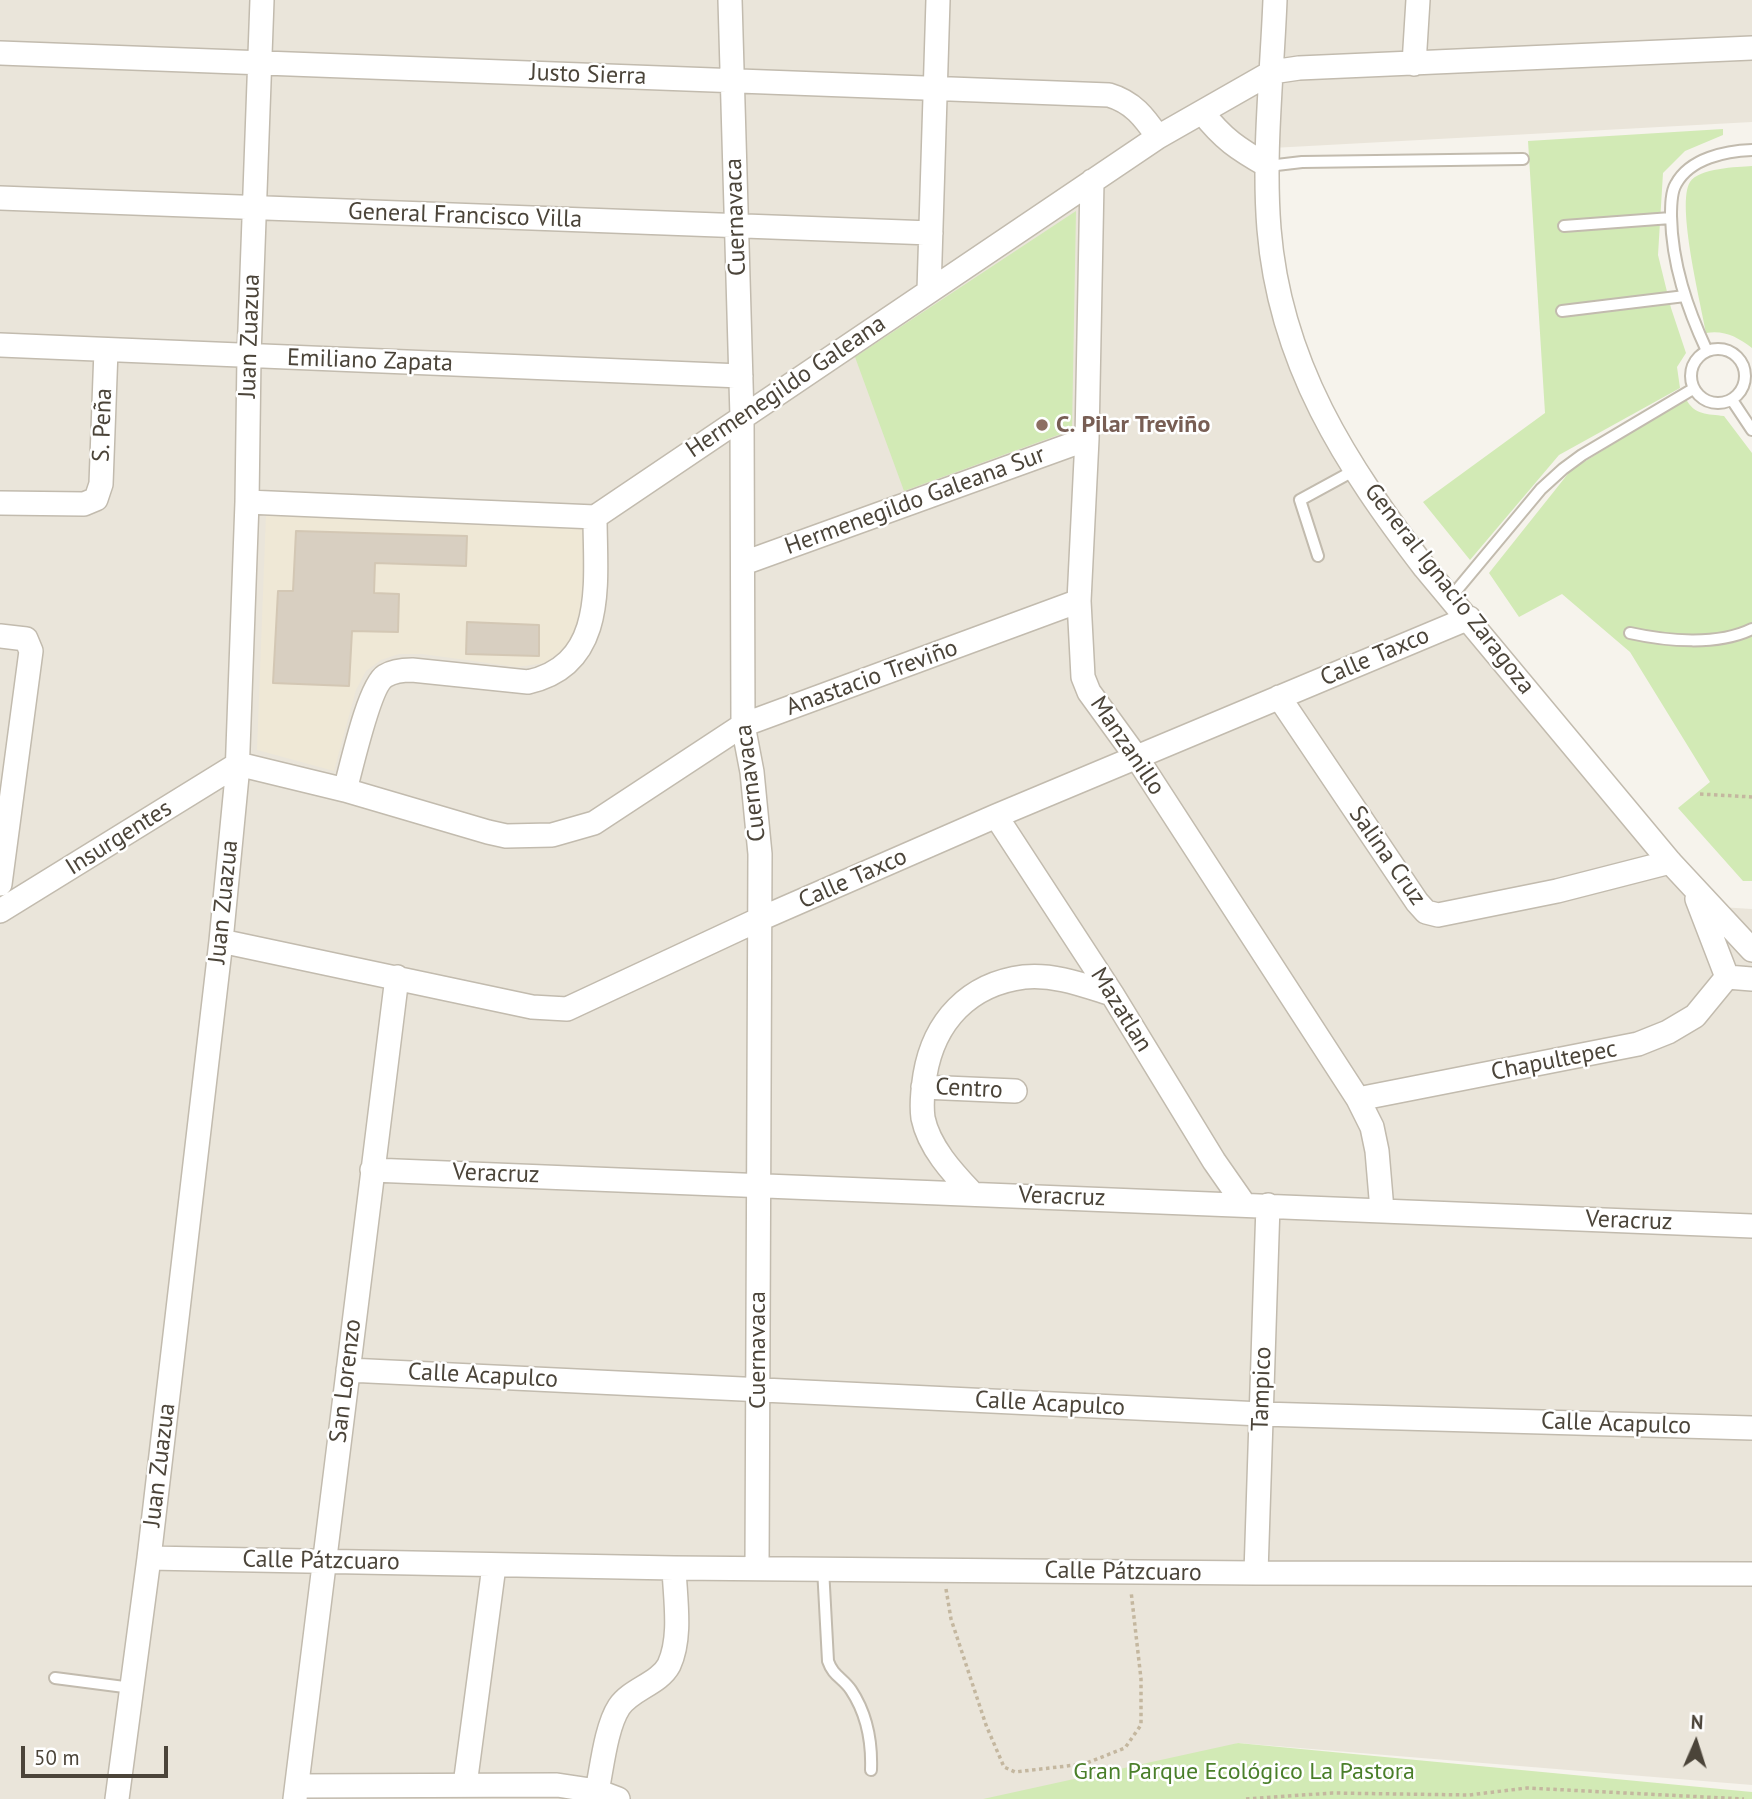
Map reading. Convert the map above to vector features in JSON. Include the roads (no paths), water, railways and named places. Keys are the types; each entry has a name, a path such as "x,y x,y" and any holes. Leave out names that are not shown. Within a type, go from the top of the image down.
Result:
{"street":[{"name":"Juan Zuazua","path":"117,1799 149,1558 221,941 238,764 262,0"},
{"name":"Cuernavaca","path":"730,0 742,417 743,725 758,819 760,919 757,1567"},
{"path":"929,291 939,0"},
{"name":"General Ignacio Zaragoza","path":"1275,0 1268,166 1269,228 1278,293 1296,351 1318,407 1355,470 1396,530 1670,862 1752,950"},
{"path":"1414,64 1418,0"},
{"path":"1272,72 1299,68 1752,48"},
{"name":"Justo Sierra","path":"0,53 1109,95 1122,99 1142,113 1158,137"},
{"name":"Hermenegildo Galeana","path":"595,517 1158,137 1272,72"},
{"path":"1202,111 1220,134 1268,166"},
{"name":"Manzanillo","path":"1092,181 1087,439 1079,601 1080,646 1086,685 1100,709 1137,758 1358,1099 1372,1127 1377,1151 1381,1210"},
{"name":"General Francisco Villa","path":"0,198 931,233"},
{"name":"Emiliano Zapata","path":"0,345 741,376"},
{"name":"S. Peña","path":"0,502 84,504 96,499 101,484 106,350"},
{"name":"Hermenegildo Galeana Sur","path":"744,563 1087,439"},
{"path":"247,502 595,517 593,617 585,640 571,660 543,678 528,682 412,670 401,670 385,676 379,681 372,698 345,790"},
{"name":"Anastacio Treviño","path":"238,764 345,790 488,832 525,836 552,835 594,822 610,813 743,725 1079,601"},
{"name":"Calle Taxco","path":"221,941 532,1007 567,1009 760,919 996,816 1469,618"},
{"path":"0,636 26,639 31,651 0,884"},
{"name":"Salina Cruz","path":"1279,697 1426,912 1438,915 1557,891 1670,862"},
{"name":"Insurgentes","path":"0,911 238,764"},
{"name":"Mazatlan","path":"996,816 1112,994 1244,1205"},
{"path":"1692,887 1727,977 1752,979"},
{"name":"San Lorenzo","path":"296,1793 397,977"},
{"path":"972,1194 933,1145 923,1117 923,1087 928,1060 939,1030 965,1001 995,983 1024,977 1054,977 1112,994"},
{"name":"Chapultepec","path":"1358,1099 1638,1044 1668,1032 1695,1016 1727,977"},
{"name":"Centro","path":"923,1087 1015,1091"},
{"name":"Veracruz","path":"372,1170 1752,1226"},
{"name":"Tampico","path":"1256,1573 1268,1205"},
{"name":"Calle Acapulco","path":"348,1370 1261,1414 1752,1428"},
{"name":"Calle Pátzcuaro","path":"149,1558 674,1568 1752,1574"},
{"path":"465,1785 494,1566"},
{"path":"296,1793 465,1785 558,1785 607,1795 611,1725 620,1706 667,1668 674,1652 674,1568"}],"lane":[{"path":"1707,351 1685,296 1675,260 1671,218 1675,185 1685,172 1713,155 1752,150"},
{"path":"1268,166 1302,162 1522,159"},
{"path":"1564,226 1671,218"},
{"path":"1562,311 1685,296"},
{"path":"1725,350 1748,368 1743,386 1731,400 1714,403 1698,396 1693,389 1690,371 1699,356 1707,351 1725,350"},
{"path":"1451,597 1541,489 1563,469 1693,389"},
{"path":"1731,400 1752,430"},
{"path":"1318,556 1300,500 1355,470"},
{"path":"1630,633 1662,640 1704,640 1752,629"},
{"path":"823,1568 828,1661 832,1672 850,1688 858,1703 869,1731 871,1770"},
{"path":"55,1678 132,1688"}],"place":[{"name":"C. Pilar Treviño","path":"1042,425"}],"park label":[{"name":"Gran Parque Ecológico La Pastora","path":"1244,1772"}]}
